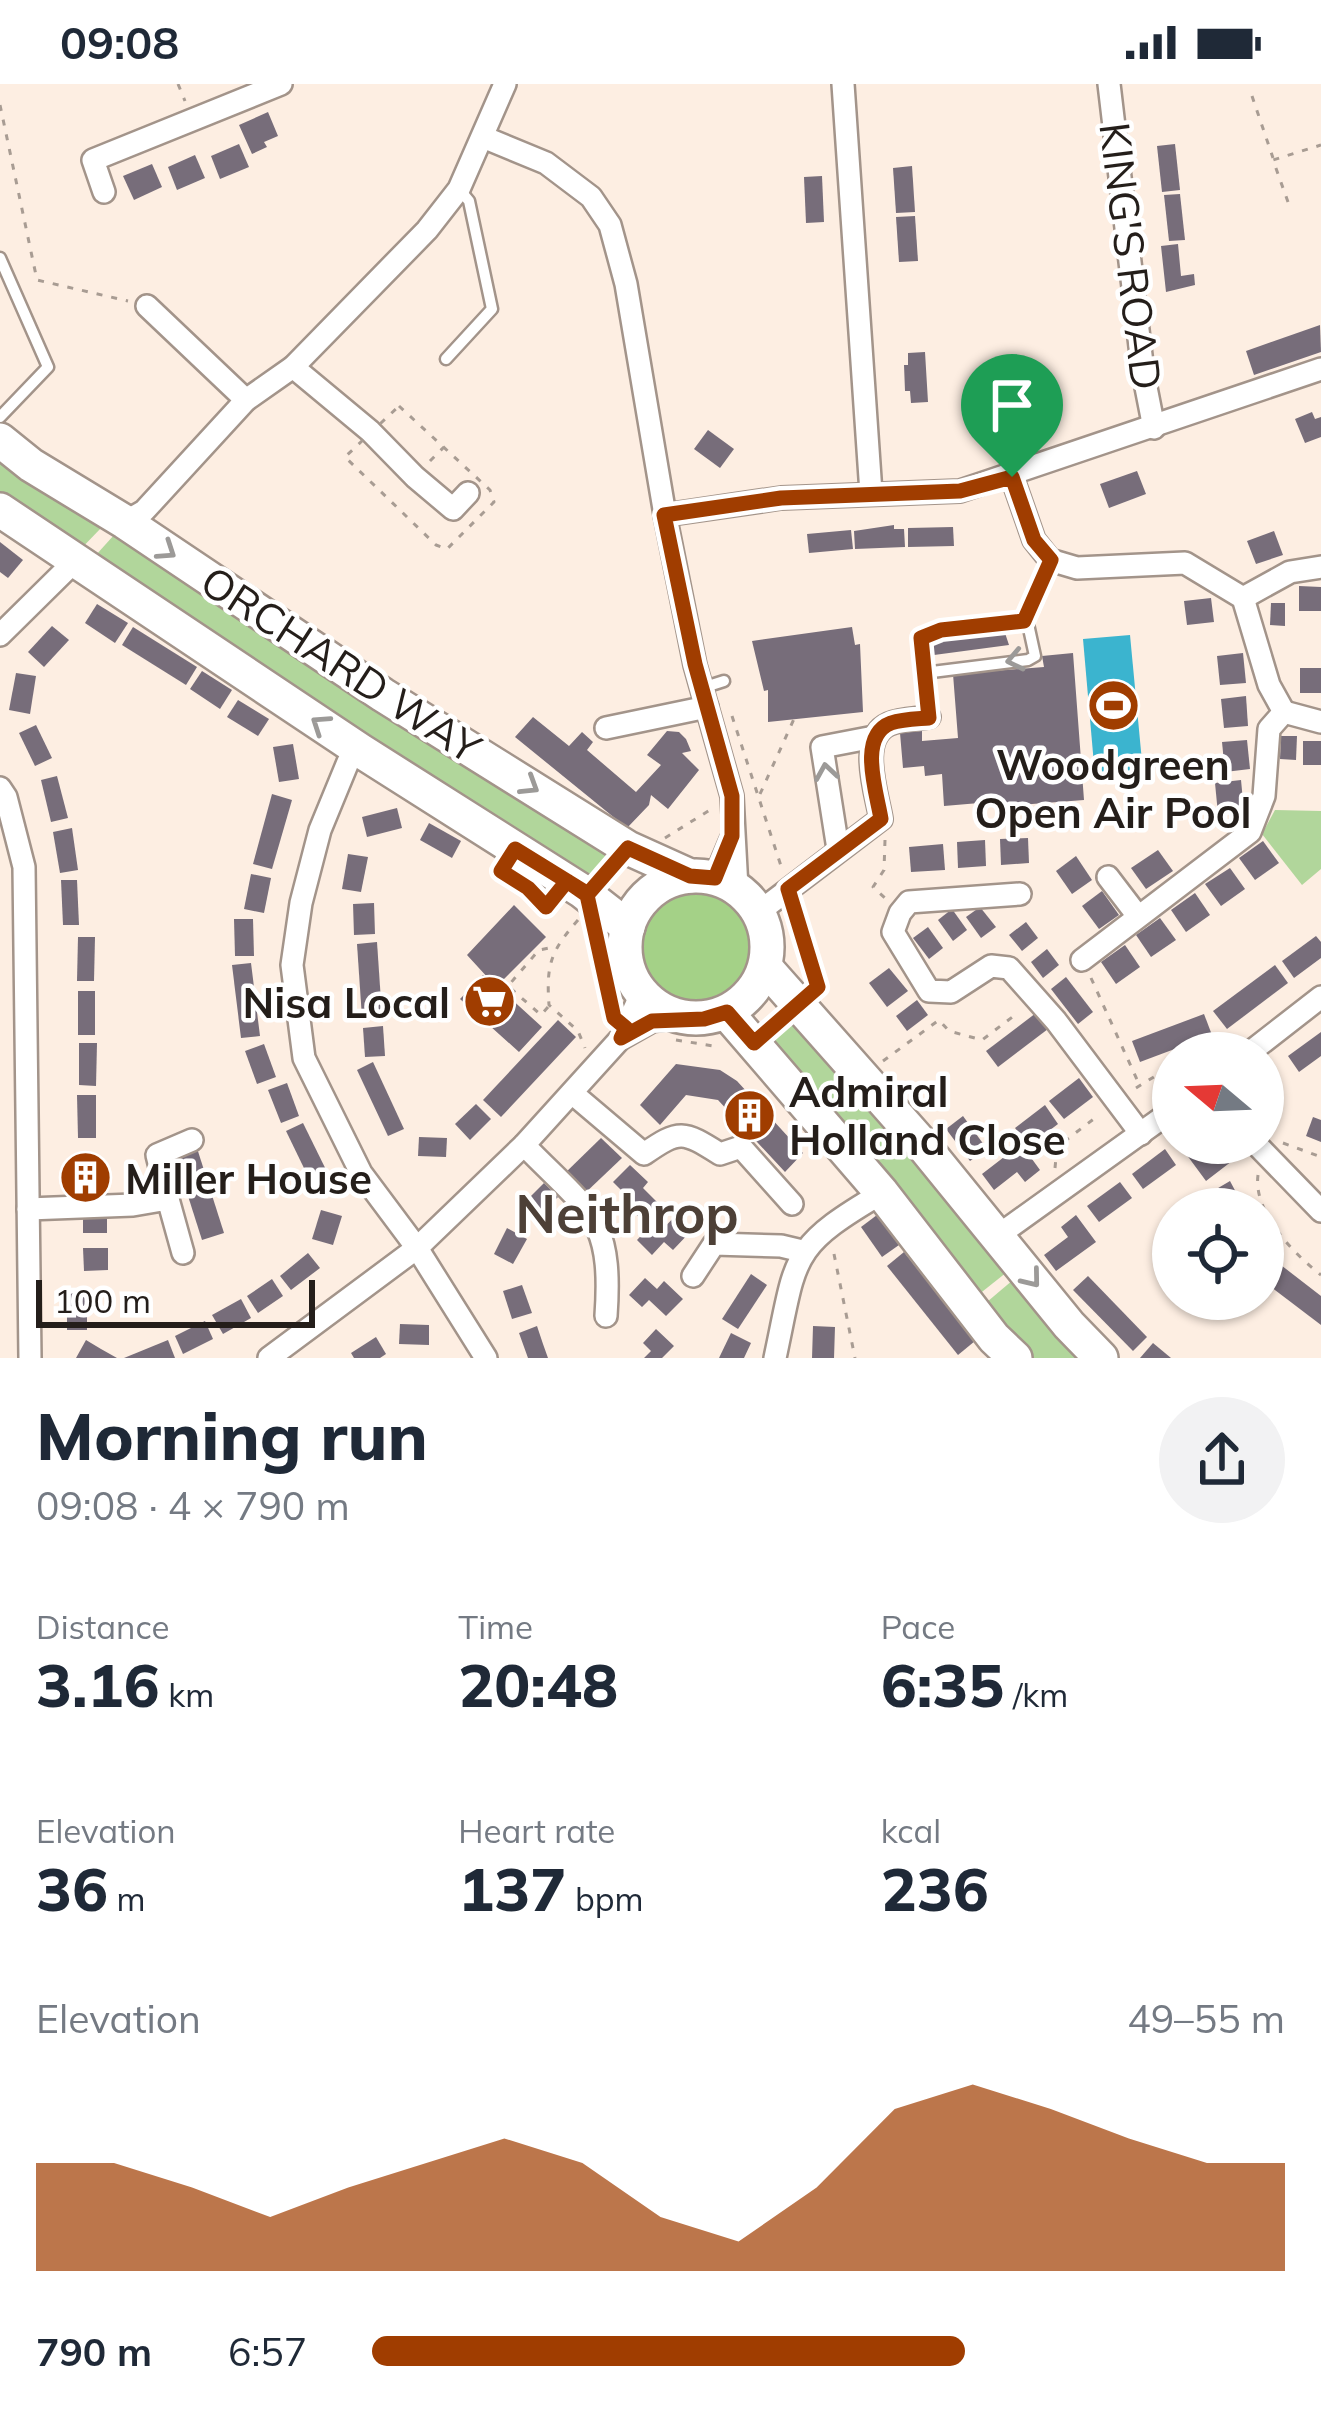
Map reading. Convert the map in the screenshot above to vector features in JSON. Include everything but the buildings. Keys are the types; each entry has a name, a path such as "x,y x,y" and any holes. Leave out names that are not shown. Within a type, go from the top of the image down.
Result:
{"street":[{"path":"104,192 89,150 280,84"},
{"path":"124,522 144,511 246,400 293,368 427,230 460,189 505,84"},
{"path":"843,84 871,493"},
{"name":"KING'S ROAD","path":"1109,84 1154,428"},
{"path":"269,1358 417,1248 524,1145 627,1033 652,1021 704,1019 727,1012 744,1001 765,967 768,949 725,889 732,796 713,690 664,515 626,284 610,225 590,197 546,163 483,137"},
{"path":"148,306 246,400"},
{"path":"293,368 370,430 454,509"},
{"path":"664,515 781,498 960,491 1321,369"},
{"name":"ORCHARD WAY","path":"0,440 31,465 383,695 628,848 725,889"},
{"path":"1012,477 1034,540 1051,560 1077,568 1185,562 1243,598 1269,685 1284,712 1321,722"},
{"name":"ORCHARD WAY","path":"0,510 628,927"},
{"path":"0,635 75,561"},
{"path":"1243,598 1290,572 1321,567"},
{"path":"607,728 713,690"},
{"path":"1082,960 1250,832 1264,796 1269,729 1284,712"},
{"path":"838,849 822,747 874,737 889,724 929,718"},
{"path":"680,1017 659,1009 641,994 629,974 625,951 637,908 669,881 725,889 788,889 881,819 871,749 874,737"},
{"path":"361,751 348,762 320,830 301,903 292,965 304,1058 362,1173 417,1248 486,1358"},
{"path":"0,788 24,867 30,1358"},
{"path":"1108,877 1137,915"},
{"path":"1020,894 909,902 893,932 928,992 951,992 991,966 1010,968 1141,1134"},
{"path":"765,967 1101,1358"},
{"path":"627,1033 641,994"},
{"path":"1276,1032 1321,997"},
{"path":"727,1012 1015,1358"},
{"path":"572,1093 644,1154 673,1134 691,1136 720,1154 741,1147 792,1204"},
{"path":"996,1237 1152,1126"},
{"path":"183,1253 157,1155 192,1140"},
{"path":"524,1145 594,1217 605,1242 606,1316"},
{"path":"1275,1164 1321,1210"},
{"path":"775,1358 791,1279 802,1251 828,1226 882,1193"},
{"path":"28,1209 168,1199"},
{"path":"694,1276 714,1244 802,1251"}],"lane":[{"path":"446,359 492,309 469,201 460,189"},
{"path":"0,258 48,367 0,417"},
{"path":"924,674 1028,660 1035,656 1032,629 1024,621 927,633 920,646 929,718"}],"path":[{"path":"1252,96 1288,202"},
{"path":"0,105 37,280 148,306"},
{"path":"1273,160 1321,145"},
{"path":"1024,621 1051,560"},
{"path":"713,690 788,889 818,987 798,1004"},
{"path":"882,832 884,870 873,886 900,913"},
{"path":"554,946 539,950 508,986 541,1015 549,1005 547,976 554,946 581,895"},
{"path":"581,895 614,1018 627,1033 724,1048"},
{"path":"1082,960 1139,1085"},
{"path":"862,1077 939,1020 949,1031 982,1040 1037,999"},
{"path":"549,1005 578,1031 586,1049"},
{"path":"1058,1193 1054,1178 1057,1148 1152,1077"},
{"path":"1284,1143 1321,1157"},
{"path":"1257,1164 1256,1191 1284,1239 1321,1275"},
{"path":"828,1226 855,1358"}],"green space":[{"path":"0,452 102,527 74,556 0,495"},
{"path":"114,535 307,654 611,853 588,888 87,565"},
{"path":"1275,810 1321,811 1321,869 1302,885 1262,834"},
{"path":"698,891 721,895 740,908 753,927 757,950 753,973 740,992 721,1005 698,1009 675,1005 656,992 643,973 639,950 643,927 656,908 675,895"},
{"path":"801,1016 1007,1272 973,1299 770,1043"},
{"path":"1013,1280 1087,1358 1027,1358 981,1307"}],"water":[{"name":"Woodgreen Open Air Pool","path":"1130,635 1143,772 1095,776 1083,639"}],"place":[{"name":"Woodgreen Open Air Pool","path":"1113,705"},
{"name":"Nisa Local","path":"489,1002"},
{"name":"Admiral Holland Close","path":"750,1115"},
{"name":"Miller House","path":"86,1178"}],"district":[{"name":"Neithrop","path":"627,1213"}],"route":[{"path":"1012,477 960,491 781,498 664,515 695,664 732,796 732,836 715,878 690,876 628,848 587,895 583,891 515,849 501,871 546,907 567,881 587,895 614,1018 626,1028 621,1038 652,1021 704,1019 727,1012 754,1043 818,987 788,889 881,819 871,749 874,737 889,724 929,718 921,638 941,630 1024,621 1051,560 1034,540 1012,477"}]}
